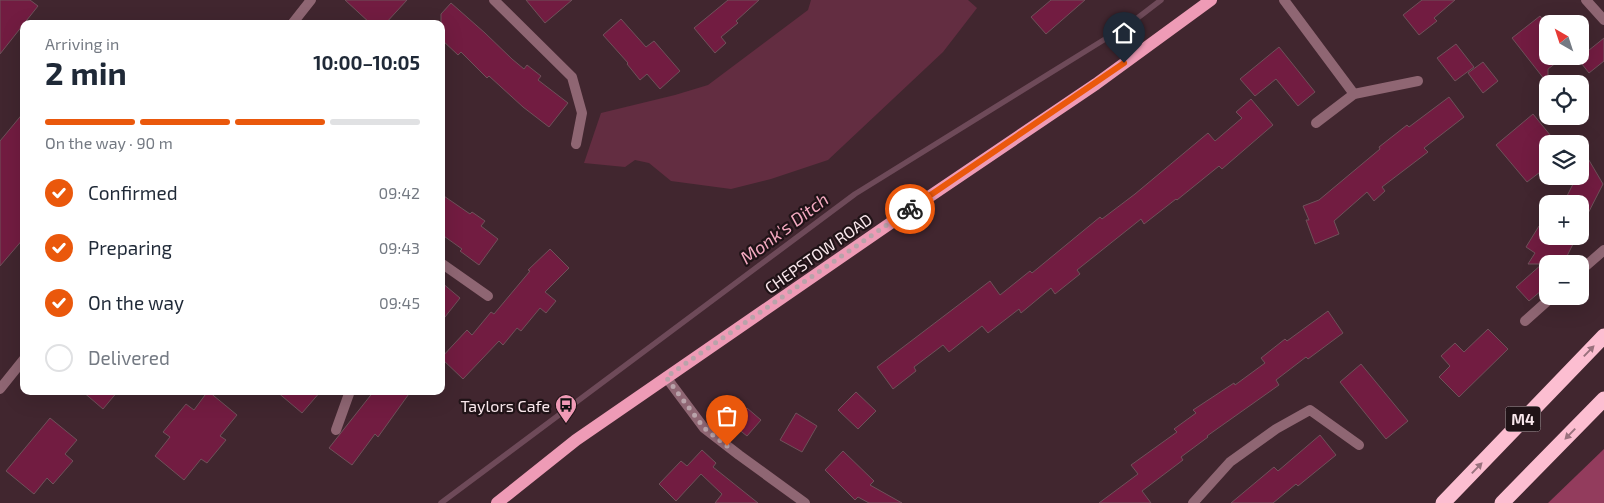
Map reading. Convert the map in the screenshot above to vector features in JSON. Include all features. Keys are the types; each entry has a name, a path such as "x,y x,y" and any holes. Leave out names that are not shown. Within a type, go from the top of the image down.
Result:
{"highway":[{"name":"M4","path":"1443,503 1604,336"},
{"name":"M4","path":"1502,503 1604,399"}],"main road":[{"name":"CHEPSTOW ROAD","path":"497,503 576,440 1096,84 1210,0"}],"street":[{"path":"295,20 311,0"},
{"path":"494,0 572,78 582,113 576,144"},
{"path":"1284,0 1354,94"},
{"path":"1586,0 1604,20"},
{"path":"1316,122 1354,94 1418,81"},
{"path":"1589,263 1604,250"},
{"path":"445,266 488,296"},
{"path":"1526,321 1543,305"},
{"path":"0,389 20,364"},
{"path":"666,377 704,428 739,456 805,503"},
{"path":"336,430 349,395"},
{"path":"1193,503 1230,462 1276,429 1310,410 1359,445"}],"shaded area":[{"path":"811,0 968,0 977,8 943,52 828,160 771,179 731,189 671,181 649,163 635,160 625,167 584,163 601,113 708,85 808,10"},
{"path":"1604,449 1604,503 1548,503"}],"building":[{"path":"0,0 30,0 38,6 27,20 20,20 20,29 0,54"},
{"path":"345,0 407,0 389,20 367,20"},
{"path":"526,0 572,0 545,23"},
{"path":"728,0 759,0 736,21 738,23 721,37 726,43 715,53 694,28"},
{"path":"1051,0 1085,0 1046,34 1031,17"},
{"path":"1422,0 1455,0 1434,18 1437,21 1419,35 1403,15"},
{"path":"451,3 524,69 527,65 541,76 538,80 568,103 549,127 523,107 489,76 487,78 461,52 458,55 445,43 445,20 441,20 441,14"},
{"path":"1539,17 1539,65 1553,65 1548,69 1548,75 1541,75 1512,38"},
{"path":"621,19 646,47 654,41 680,71 660,89 647,74 640,80 628,63 603,35"},
{"path":"1604,38 1604,61 1589,73 1583,65 1589,65 1589,50"},
{"path":"1456,44 1474,67 1455,81 1437,58"},
{"path":"1279,47 1315,92 1298,106 1276,79 1255,96 1240,79"},
{"path":"1483,62 1498,81 1483,93 1468,73"},
{"path":"1449,97 1464,117 1424,148 1428,152 1382,187 1385,191 1374,201 1367,192 1334,221 1339,234 1315,244 1306,220 1309,220 1303,206 1319,200 1380,149 1379,147 1407,125 1409,127"},
{"path":"1251,99 1273,125 1222,169 1219,166 1144,224 1141,219 1077,270 1080,274 1055,294 1051,288 1021,313 1019,309 988,333 982,326 949,352 943,345 914,367 916,371 893,389 877,367 990,281 1000,295 1030,271 1032,273 1100,217 1102,219 1135,194 1208,133 1215,141 1242,118 1236,112"},
{"path":"1533,114 1539,121 1539,125 1542,125 1550,135 1539,135 1539,173 1527,182 1496,145"},
{"path":"20,117 20,243 0,266 0,141"},
{"path":"1589,160 1603,184 1589,211 1589,195 1568,195 1572,185 1589,185"},
{"path":"445,197 470,214 472,212 485,221 481,226 498,239 479,265 460,251 462,249 445,237"},
{"path":"1539,226 1539,245 1572,245 1568,255 1539,255 1539,264 1528,264 1535,253 1526,247"},
{"path":"550,249 569,268 545,292 556,301 546,313 540,308 521,331 517,328 503,345 499,341 463,379 445,362 445,354 467,330 472,335 491,312 494,314 530,271 528,270"},
{"path":"1539,267 1539,293 1529,301 1516,287"},
{"path":"445,285 460,298 445,317"},
{"path":"1328,311 1343,333 1308,359 1306,357 1276,380 1279,385 1207,436 1181,457 1183,460 1142,491 1151,503 1099,503 1138,474 1131,465 1177,432 1174,429 1196,413 1193,410 1234,383 1235,385 1265,363 1261,358 1285,339 1287,341"},
{"path":"1488,329 1508,349 1459,397 1439,377 1450,366 1441,356 1455,343 1464,352"},
{"path":"1361,364 1408,421 1386,439 1340,382"},
{"path":"856,392 876,411 858,429 838,410"},
{"path":"87,395 115,395 103,409"},
{"path":"205,395 213,395 237,415 220,436 226,440 207,463 201,459 184,480 155,456 170,437 163,432 186,404 194,410"},
{"path":"281,395 318,395 302,413"},
{"path":"371,395 408,395 378,437 375,434 352,465 329,448"},
{"path":"747,408 761,420 747,436 733,425"},
{"path":"796,413 817,426 802,452 780,440"},
{"path":"50,418 77,440 65,454 73,461 53,484 47,478 34,494 6,471"},
{"path":"1320,435 1336,455 1298,486 1296,484 1273,503 1231,503 1274,467 1278,471"},
{"path":"702,450 716,463 713,467 758,503 715,503 722,494 701,474 676,501 659,484 681,461 687,466"},
{"path":"843,451 874,481 870,485 902,503 869,503 858,497 855,500 825,470"}],"waterway":[{"name":"Monk's Ditch","path":"441,503 855,194 1131,23 1161,0"}],"way so far":[{"path":"727,446 704,428 666,377 910,209"}],"place":[{"name":"Taylors Cafe","path":"566,424"}],"route":[{"path":"910,209 1096,84 1124,63"}]}
